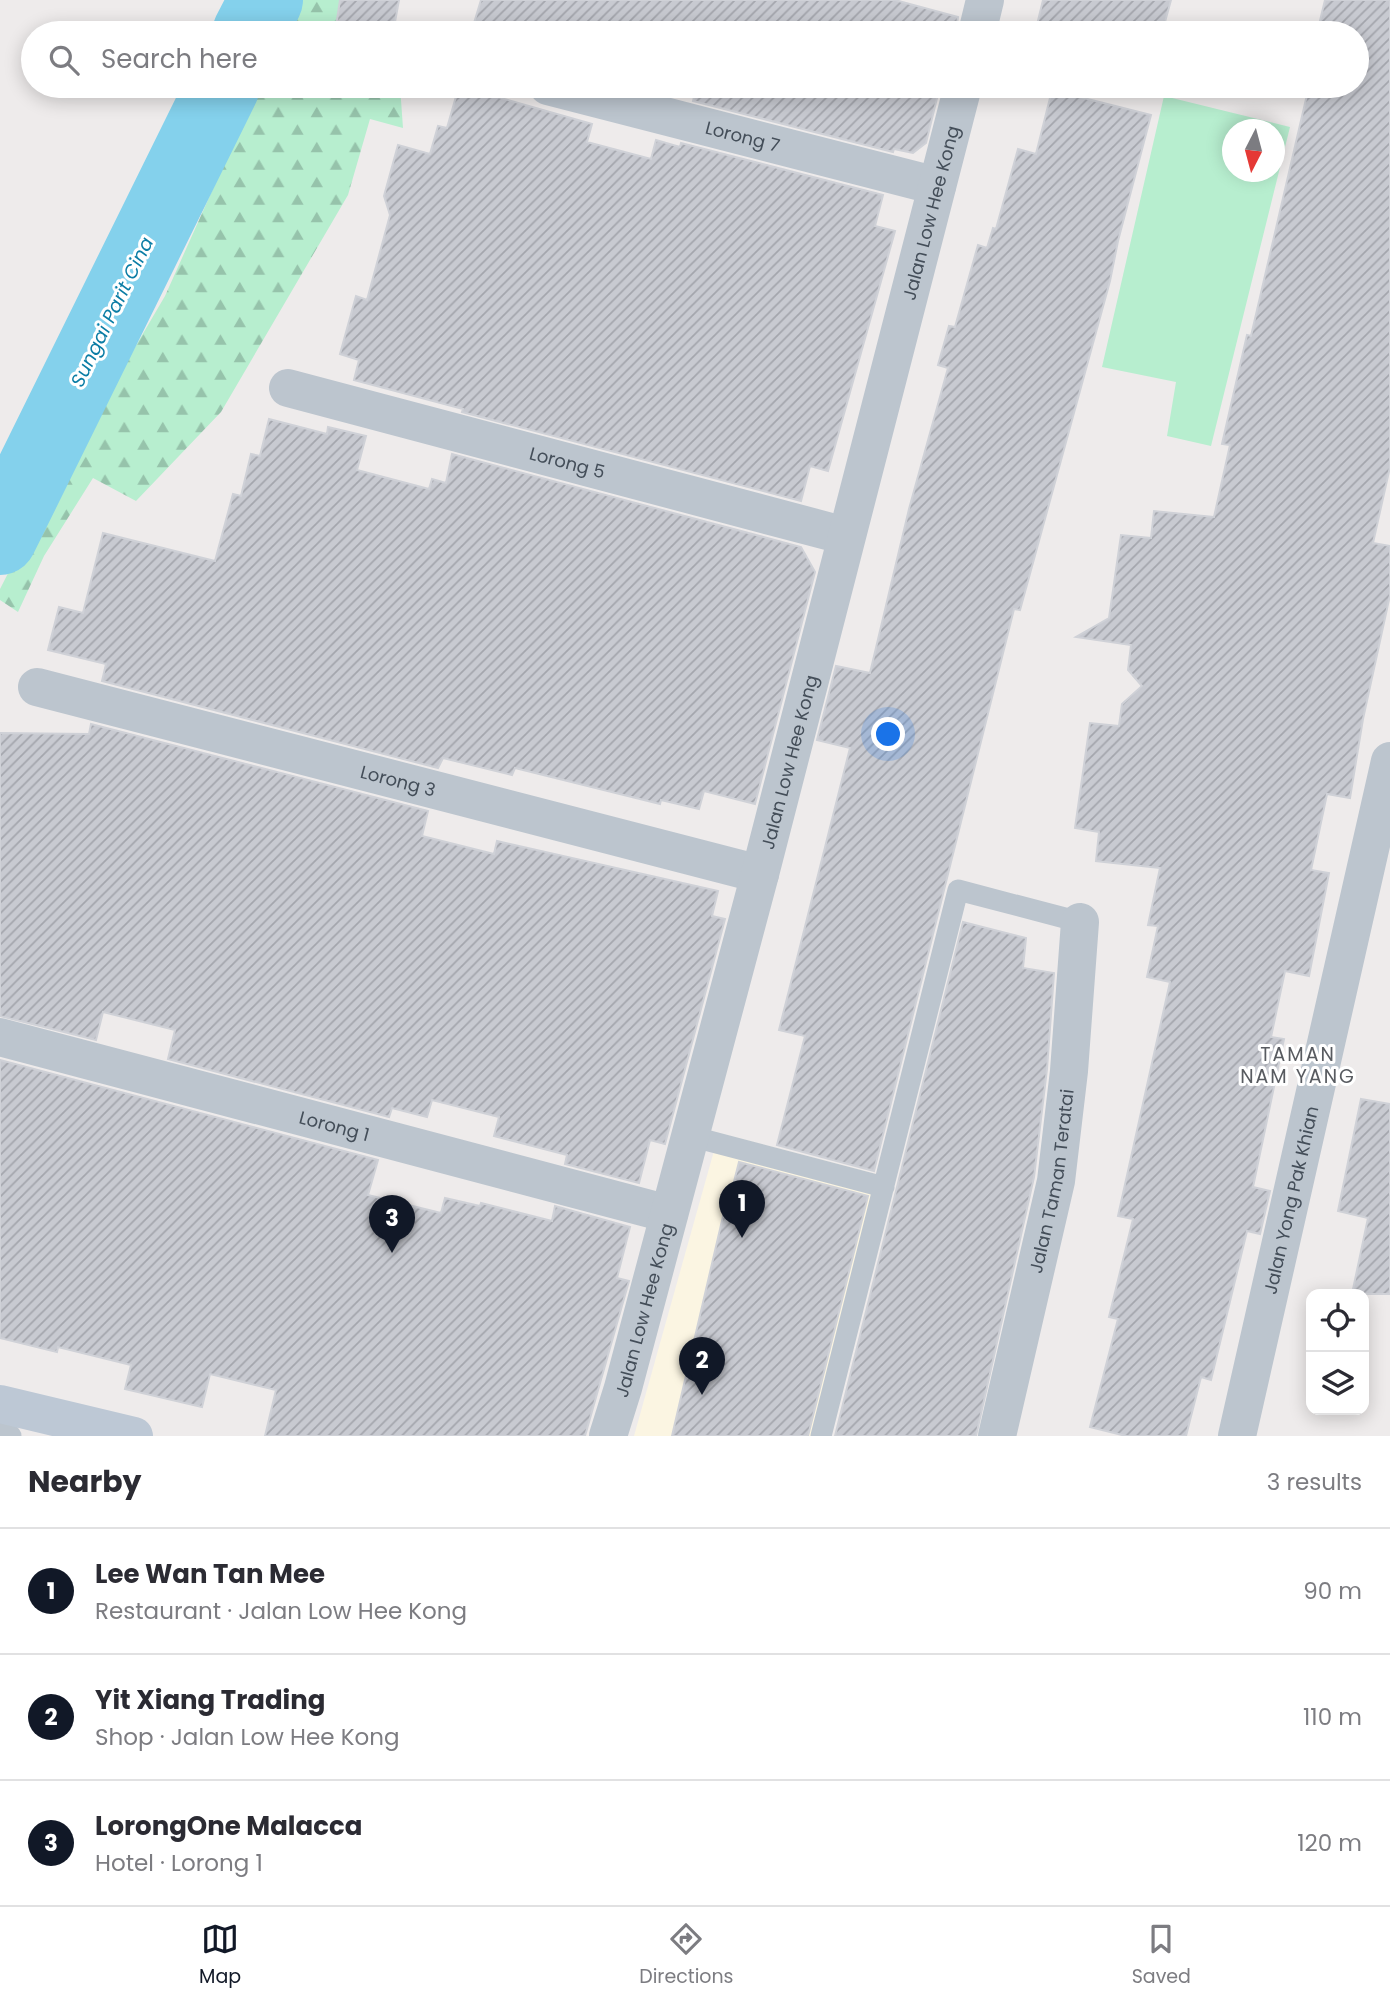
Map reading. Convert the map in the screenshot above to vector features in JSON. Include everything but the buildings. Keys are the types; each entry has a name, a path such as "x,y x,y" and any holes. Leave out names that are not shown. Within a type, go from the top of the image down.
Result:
{"main road":[{"path":"0,1404 134,1436"}],"street":[{"path":"980,21 985,0"},
{"name":"Lorong 7","path":"595,98 937,186"},
{"name":"Jalan Low Hee Kong","path":"608,1436 760,874 960,98"},
{"name":"Lorong 5","path":"288,388 846,536"},
{"name":"Lorong 3","path":"37,687 760,874"},
{"name":"Jalan Yong Pak Khian","path":"1237,1436 1390,761"},
{"name":"Jalan Taman Teratai","path":"997,1436 1056,1181 1069,1071 1080,922"},
{"name":"Lorong 1","path":"0,1037 669,1214"}],"lane":[{"path":"821,1436 958,890 1080,922"},
{"path":"690,1136 884,1188"},
{"path":"0,1422 11,1436"}],"shaded area":[{"path":"719,1133 891,1178 831,1436 634,1436"}],"green space":[{"path":"297,0 340,0 337,21 287,21"},
{"path":"254,98 401,98 403,128 370,119 348,195 221,412 136,501 93,478 44,556 18,612 0,600 0,589 46,499 165,296"},
{"path":"1164,98 1172,98 1257,119 1222,119 1222,182 1276,182 1211,446 1167,436 1176,382 1102,367"},
{"path":"1285,126 1290,127 1285,147"}],"waterway":[{"name":"Sungai Parit Cina","path":"255,21 266,0"},
{"name":"Sungai Parit Cina","path":"0,538 217,98"}],"place":[{"name":"Lee Wan Tan Mee","path":"742,1238"},
{"name":"LorongOne Malacca","path":"392,1253"},
{"name":"Yit Xiang Trading","path":"702,1395"}],"district":[{"name":"TAMAN NAM YANG","path":"1298,1065"}]}
